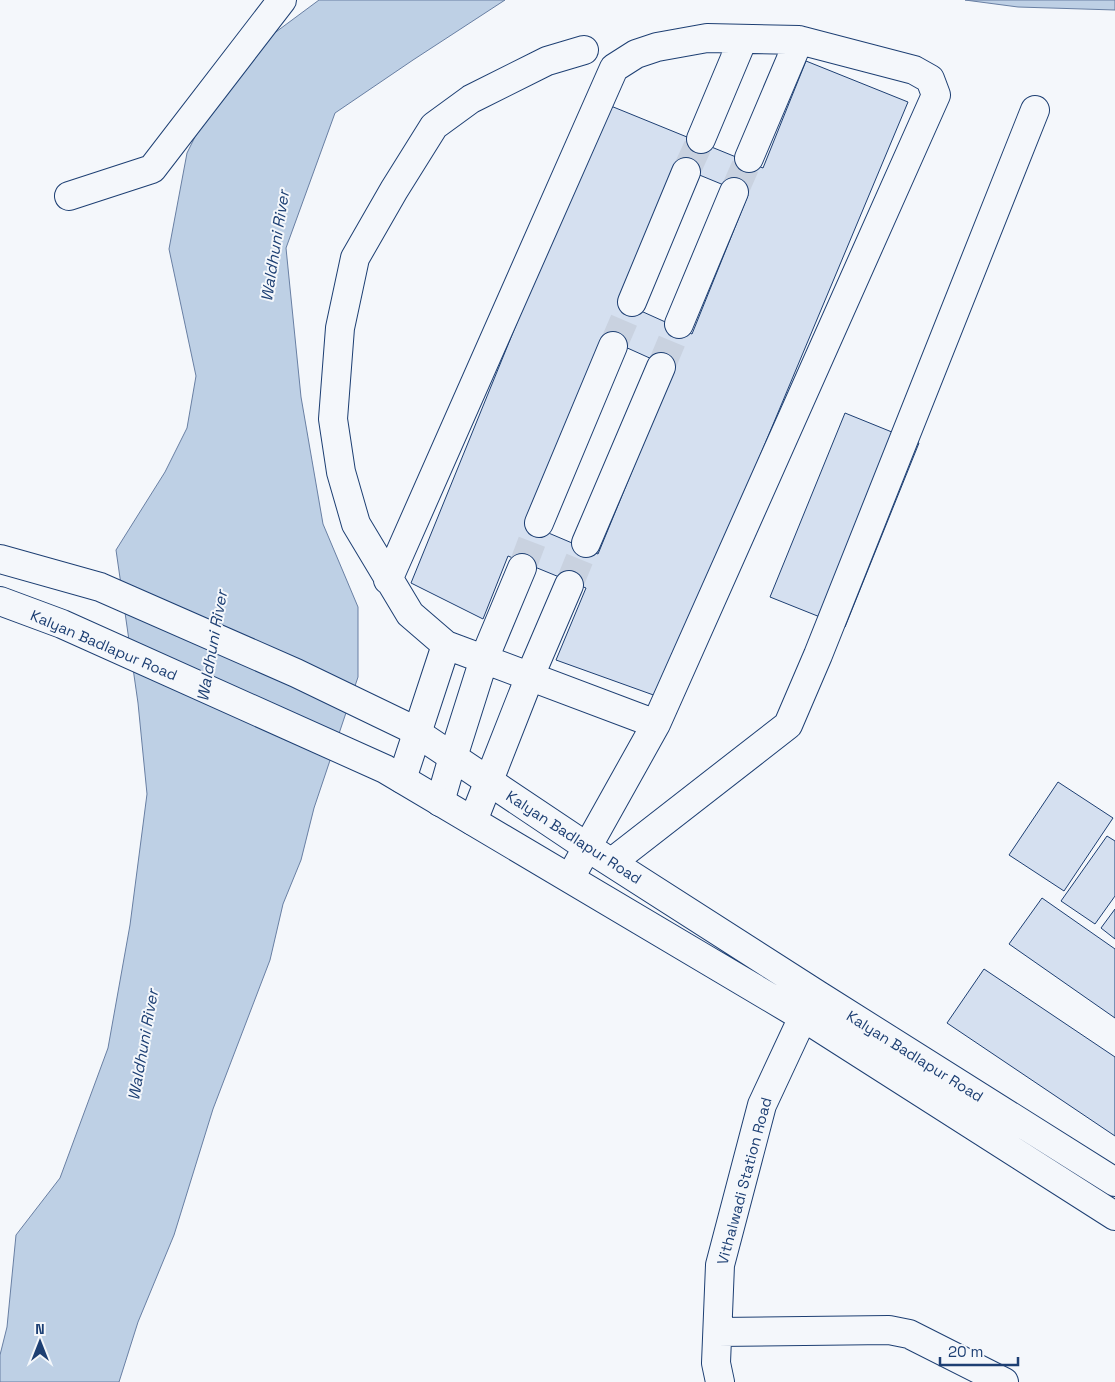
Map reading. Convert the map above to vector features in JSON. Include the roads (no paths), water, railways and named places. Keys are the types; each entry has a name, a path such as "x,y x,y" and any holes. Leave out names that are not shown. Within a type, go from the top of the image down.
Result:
{"main road":[{"path":"69,196 152,168 282,0"},
{"path":"388,580 614,68 636,54 657,47 707,38 799,40 914,70 930,78 936,95 656,724 570,878"},
{"path":"700,139 743,39"},
{"path":"749,158 799,40"},
{"path":"584,50 547,61 471,99 434,126 355,258 340,328 333,419 340,472 356,524 410,614 446,645 656,724"},
{"path":"612,862 788,725 822,646 1035,110"},
{"path":"632,302 686,172"},
{"path":"679,324 734,192"},
{"path":"539,523 613,346"},
{"path":"586,543 661,367"},
{"name":"Kalyan Badlapur Road","path":"0,559 100,587 296,673 412,730 489,780 533,812 612,862 810,1006 1114,1213"},
{"path":"440,802 484,659 522,568"},
{"path":"474,821 530,676 569,585"},
{"name":"Kalyan Badlapur Road","path":"0,601 62,624 394,774 570,878 810,1006 1115,1182"},
{"path":"394,774 446,645"},
{"name":"Vithalwadi Station Road","path":"720,1382 716,1363 720,1266 762,1105 810,1006"},
{"path":"718,1332 889,1330 909,1334 1004,1382"}],"water":[{"name":"Waldhuni River","path":"319,0 505,0 335,113 286,248 301,397 323,524 358,607 358,677 314,808 301,860 283,904 270,960 213,1109 174,1235 138,1322 119,1382 0,1382 0,1355 7,1327 16,1235 60,1178 108,1048 130,925 147,794 138,703 116,550 165,472 187,428 196,376 169,249 187,153 230,66"},
{"path":"965,0 1115,0 1115,10 1018,7"}],"tunnel":[{"path":"686,172 701,139"},
{"path":"734,192 749,158"},
{"path":"613,346 632,302"},
{"path":"661,367 679,324"},
{"path":"522,568 539,523"},
{"path":"569,585 586,543"}]}
